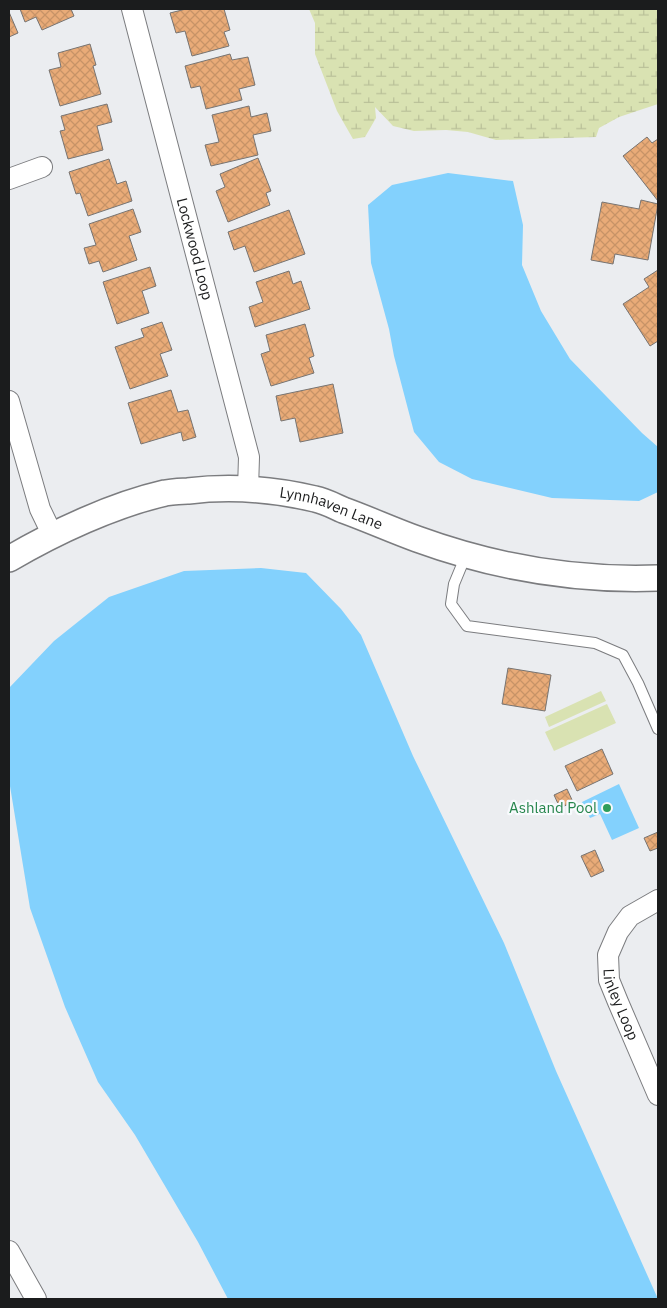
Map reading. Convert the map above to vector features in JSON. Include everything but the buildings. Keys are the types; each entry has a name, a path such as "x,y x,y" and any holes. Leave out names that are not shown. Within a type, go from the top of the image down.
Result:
{"street":[{"name":"Lockwood Loop","path":"132,9 249,457 248,489"},
{"path":"9,179 42,166"},
{"path":"9,401 40,509 53,536"},
{"name":"Lynnhaven Lane","path":"9,559 78,524 124,505 166,493 208,488 248,489 317,499 417,539 515,567 606,578 658,578"},
{"name":"Linley Loop","path":"658,900 630,916 618,932 608,955 609,980 658,1095"},
{"path":"9,1251 36,1299"}],"lane":[{"path":"467,554 454,584 451,604 467,626 594,643 623,656 638,683 658,728"}],"green space":[{"path":"309,9 658,9 658,104 619,117 599,128 596,137 496,140 468,132 446,130 414,131 393,126 375,107 376,118 365,137 353,139 337,111 315,54 315,23"},
{"path":"601,691 606,701 549,727 545,717"},
{"path":"607,704 616,723 554,751 545,732"}],"water":[{"path":"448,173 513,181 523,225 522,265 541,311 570,359 658,447 658,492 639,501 552,498 472,479 439,462 414,432 371,263 368,205 392,185"},
{"path":"261,568 306,573 341,609 361,635 413,756 504,943 556,1071 658,1299 228,1299 198,1242 135,1135 98,1082 65,1007 30,908 9,780 9,688 54,641 109,597 184,571"},
{"name":"Ashland Pool","path":"619,784 639,828 612,840 600,814 590,818 582,802"}],"place":[{"name":"Ashland Pool","path":"607,808"}]}
